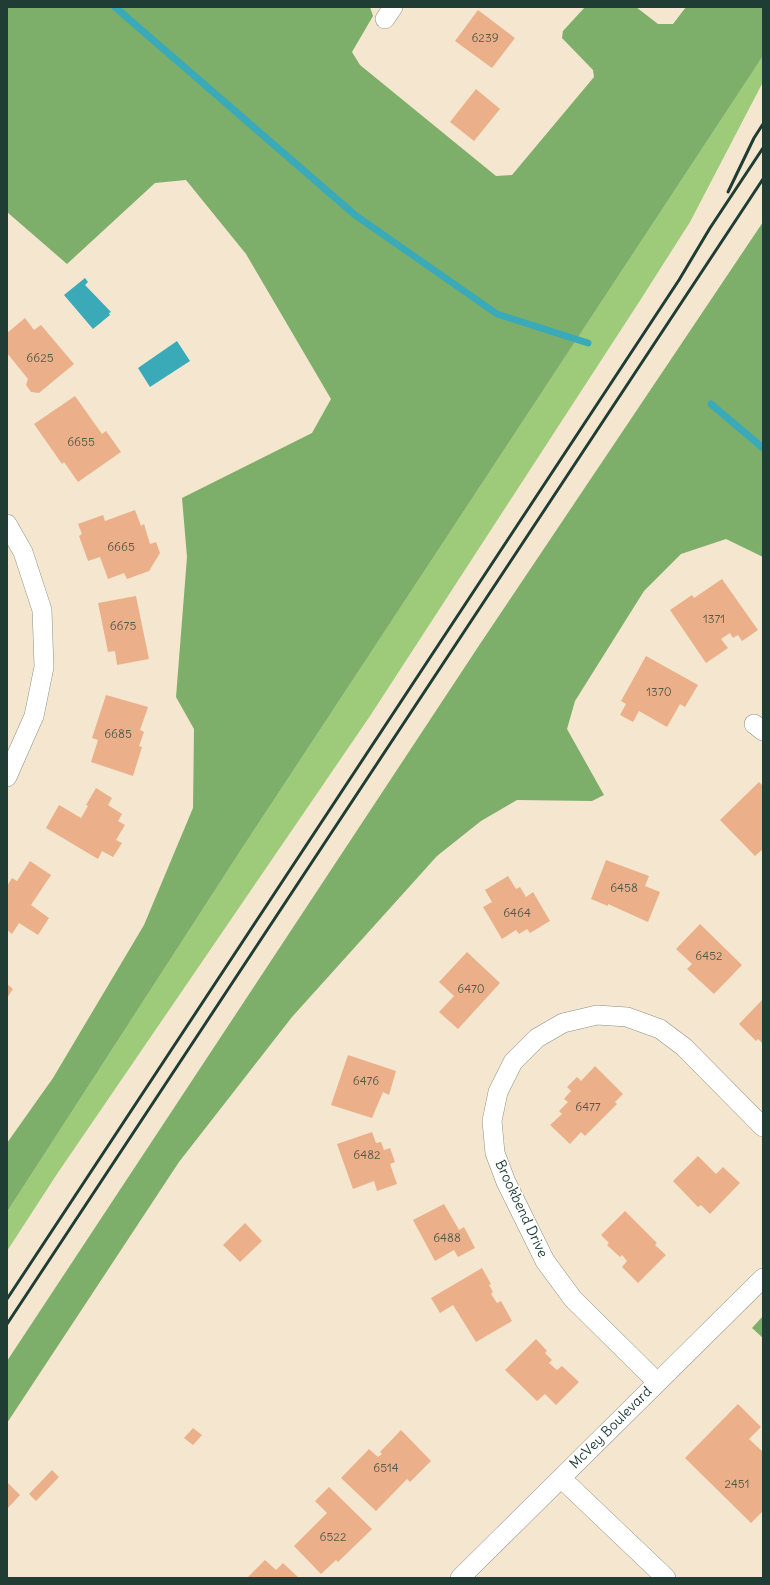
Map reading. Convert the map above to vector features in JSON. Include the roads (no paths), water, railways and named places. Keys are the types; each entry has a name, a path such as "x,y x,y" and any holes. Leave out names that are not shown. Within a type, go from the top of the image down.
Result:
{"street":[{"path":"7,524 23,552 42,610 44,667 34,716 7,777"},
{"name":"Brookbend Drive","path":"657,1382 573,1299 546,1261 506,1182 494,1153 492,1122 498,1092 513,1062 537,1038 563,1023 597,1015 628,1017 660,1029 684,1047 763,1127"},
{"name":"McVey Boulevard","path":"460,1578 763,1278"},
{"path":"561,1478 666,1578"}],"water":[{"path":"85,278 88,282 85,285 111,312 109,313 110,315 93,329 64,295"},
{"path":"177,341 190,361 150,387 138,368"}],"waterway":[{"path":"115,7 355,215 497,314 588,343"},
{"path":"711,404 763,448"}],"railway":[{"path":"728,192 754,138 763,124"},
{"path":"7,1299 679,280 710,228 763,148"},
{"path":"7,1324 763,179"}]}
